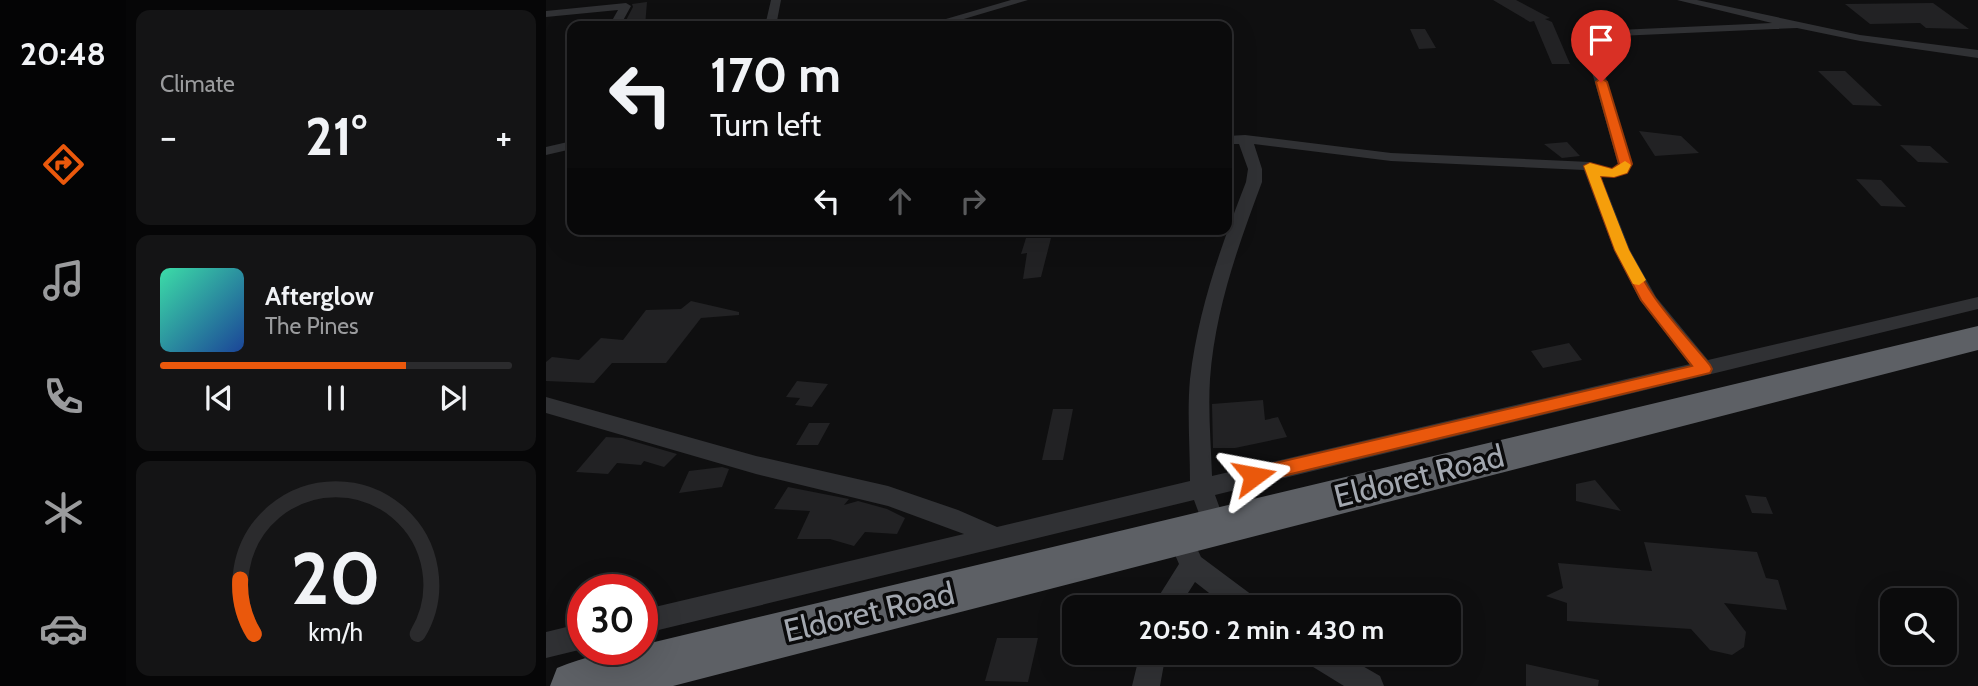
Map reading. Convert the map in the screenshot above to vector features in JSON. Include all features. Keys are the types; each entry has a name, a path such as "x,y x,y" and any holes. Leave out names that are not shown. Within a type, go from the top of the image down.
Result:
{"highway":[{"name":"Eldoret Road","path":"575,686 1196,543 1978,338"}],"street":[{"path":"771,21 776,0"},
{"path":"946,21 1023,0"},
{"path":"1682,0 1893,44 1978,54"},
{"path":"1731,0 1737,12"},
{"path":"546,14 626,6 618,21"},
{"path":"1236,140 1391,157 1590,166 1603,173 1614,173 1623,170 1625,164 1594,58 1593,42 1618,33 1796,25"},
{"path":"1171,595 1196,543 1201,488 1199,380 1210,311 1225,257 1254,182 1255,169 1236,140"},
{"path":"546,151 567,146"},
{"path":"1590,166 1622,250 1648,300 1704,369"},
{"path":"658,618 1978,303"},
{"path":"546,405 757,465 888,496 950,517 995,537"},
{"path":"1196,543 1237,595"},
{"path":"546,645 567,640"},
{"path":"1146,686 1150,665"},
{"path":"1335,665 1370,686"}],"building":[{"path":"1493,0 1516,0 1550,18 1545,19 1552,22 1570,64 1552,64 1534,21 1530,22"},
{"path":"647,2 645,21 626,21 632,4"},
{"path":"1933,3 1969,29 1926,28 1920,23 1870,24 1845,4"},
{"path":"1410,29 1425,29 1436,48 1419,49"},
{"path":"1818,71 1845,71 1882,106 1853,105"},
{"path":"1639,131 1681,136 1699,153 1655,156"},
{"path":"1567,142 1580,156 1562,158 1544,144"},
{"path":"1900,145 1930,146 1949,163 1918,162"},
{"path":"1856,179 1881,180 1906,207 1881,206"},
{"path":"1026,238 1051,238 1041,277 1023,279 1027,253 1021,254"},
{"path":"691,301 739,312 739,315 701,318 666,363 612,363 594,383 546,381 546,362 552,357 579,360 601,338 623,340 646,310 681,309"},
{"path":"1569,343 1582,360 1543,368 1531,351"},
{"path":"797,381 828,384 812,407 795,405 800,398 786,397"},
{"path":"1263,400 1265,420 1278,417 1287,437 1235,448 1213,448 1212,404"},
{"path":"1053,409 1073,409 1063,460 1042,460"},
{"path":"809,423 830,423 818,445 796,445"},
{"path":"606,437 622,438 677,454 664,467 644,461 641,465 617,463 608,474 576,472"},
{"path":"722,467 729,469 722,487 679,493 689,471"},
{"path":"1595,480 1621,511 1576,501 1576,484"},
{"path":"788,487 849,499 844,505 858,501 887,509 905,518 897,534 865,532 854,546 830,539 797,539 810,511 774,509"},
{"path":"1745,495 1766,497 1773,514 1752,513"},
{"path":"1644,542 1757,552 1766,578 1778,580 1787,610 1724,603 1746,632 1744,647 1732,655 1710,650 1691,629 1567,621 1567,603 1546,596 1563,588 1558,563 1652,571"},
{"path":"997,638 1038,638 1028,682 985,681"},
{"path":"1526,664 1599,680 1598,686 1526,686"}],"slow traffic":[{"path":"1625,165 1623,170 1614,173 1603,173 1590,166 1622,250 1639,280"}],"route":[{"path":"1254,476 1704,369 1648,300 1645,289 1622,250 1605,209 1590,166 1603,173 1614,173 1623,170 1625,164 1601,82"}]}
